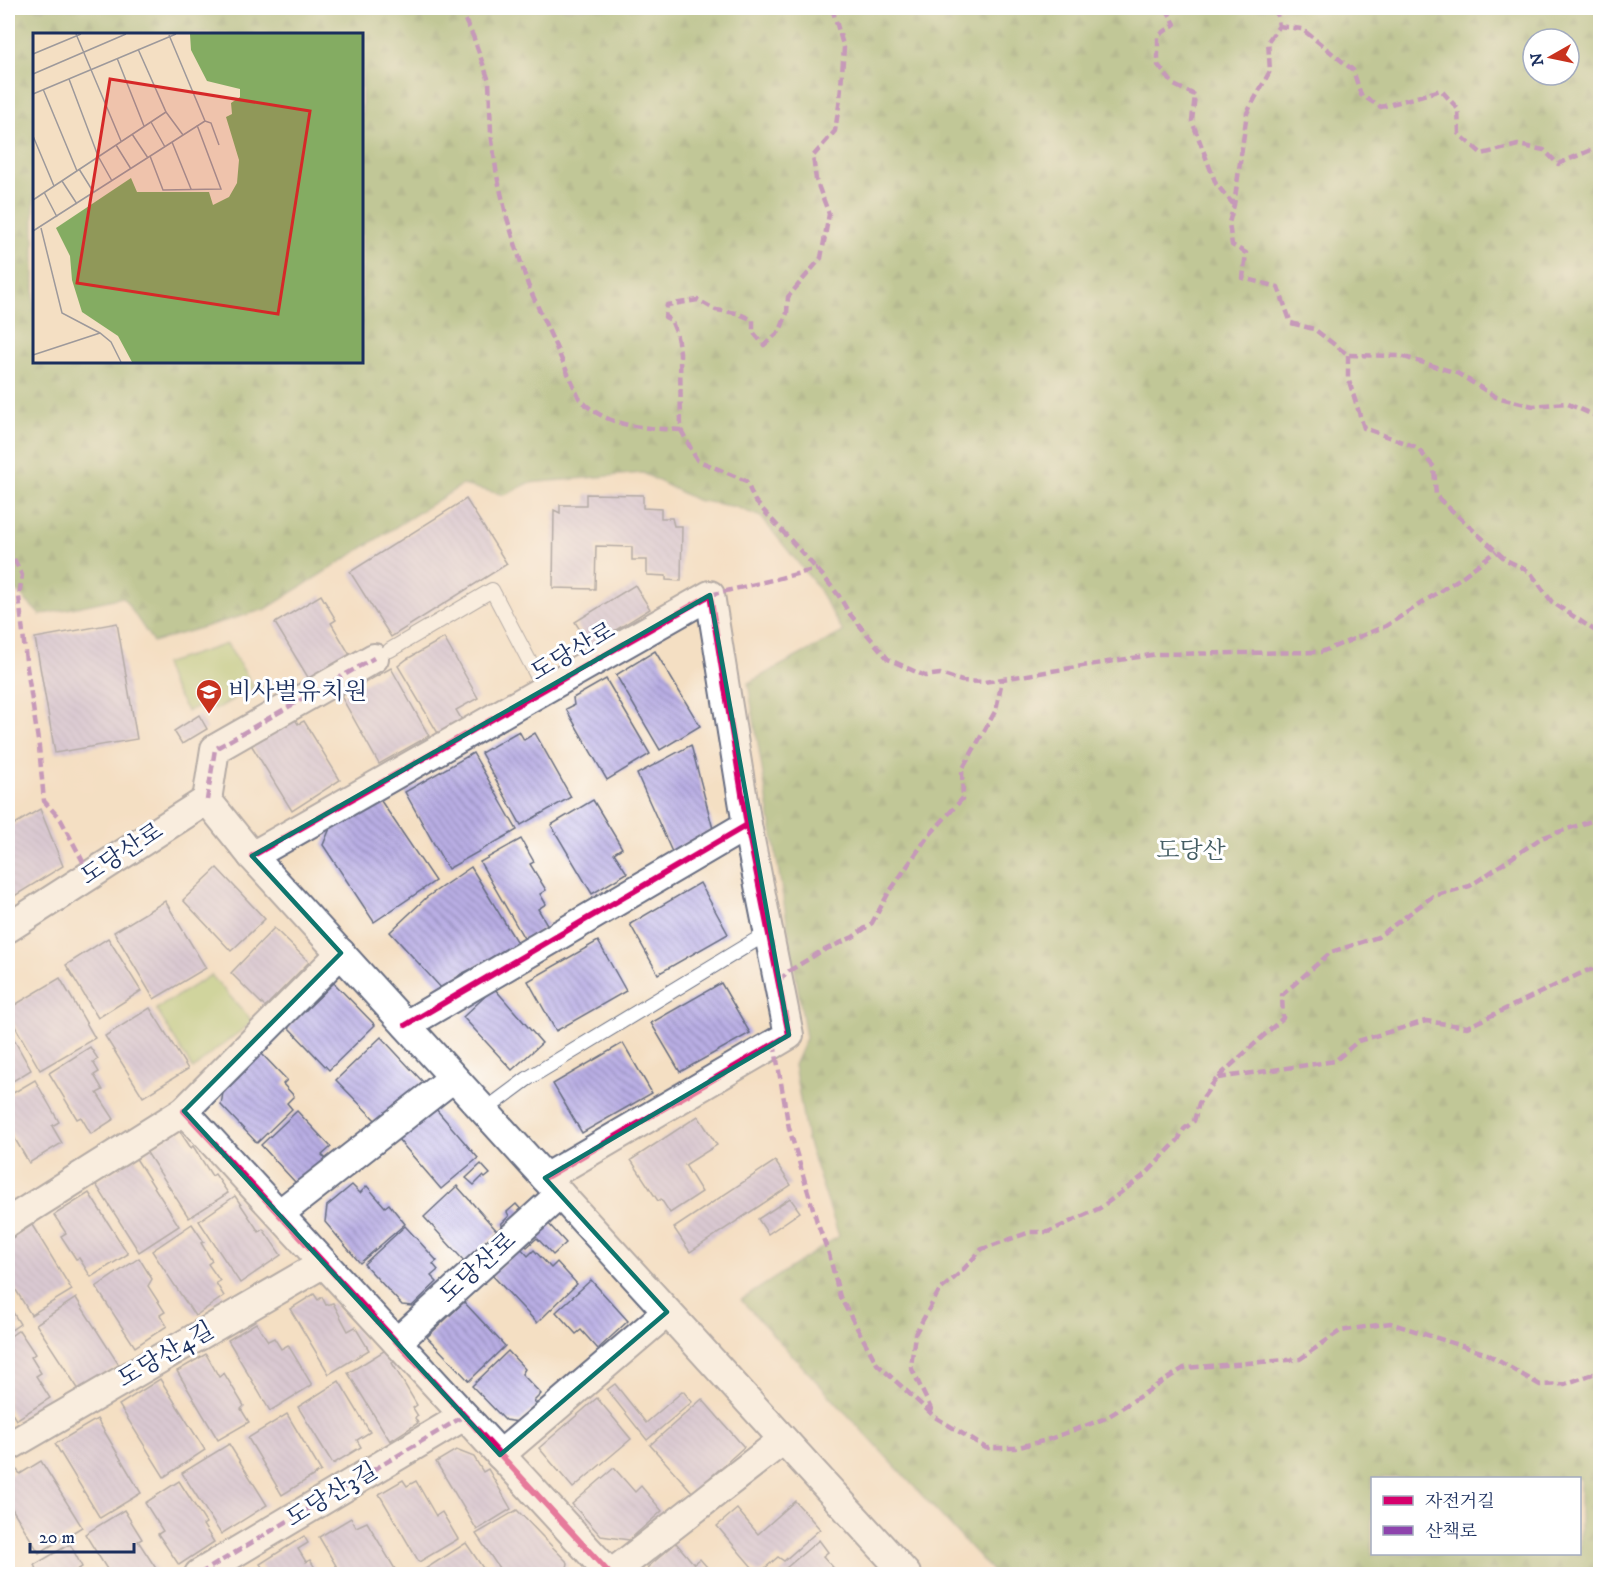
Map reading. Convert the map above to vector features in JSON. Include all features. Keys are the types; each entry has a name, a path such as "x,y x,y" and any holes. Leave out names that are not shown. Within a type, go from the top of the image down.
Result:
{"street":[{"name":"도당산로","path":"252,856 710,595 747,825 789,1035 552,1186 397,1342"},
{"path":"382,654 215,749 207,800 252,856 783,1440 898,1572"},
{"name":"도당산로","path":"8,928 207,800"},
{"path":"406,1025 747,825"},
{"path":"8,1222 184,1110 341,953"},
{"path":"279,1214 453,1078"},
{"path":"184,1110 610,1575 783,1440"},
{"name":"도당산4길","path":"8,1447 324,1263"},
{"path":"500,1455 667,1312"},
{"name":"도당산3길","path":"199,1575 464,1416"}],"lane":[{"path":"382,654 492,590 544,689"},
{"path":"484,1111 527,1079 769,932"}],"highlighted area":[{"path":"710,595 789,1035 545,1178 667,1312 500,1455 184,1111 341,953 252,856"}],"green space":[{"name":"도당산","path":"8,8 1600,8 1600,1574 995,1574 741,1300 839,1236 807,1140 794,1065 806,1038 748,683 843,632 816,585 761,517 736,507 696,500 643,473 529,483 505,495 462,485 266,609 153,642 123,597 40,615 8,582"},
{"path":"227,644 254,687 215,710 209,702 187,711 171,684 164,664"},
{"path":"211,975 253,1022 193,1069 156,1009"}],"building":[{"path":"586,494 643,495 643,508 661,509 661,518 672,518 674,526 682,526 681,581 666,580 666,576 647,575 647,560 632,560 632,547 596,546 595,589 553,588 554,510 560,513 560,505 586,505"},
{"path":"466,499 507,564 391,637 350,572"},
{"path":"635,585 650,609 590,646 575,622"},
{"path":"321,595 336,620 331,623 350,655 309,679 275,623"},
{"path":"117,623 137,739 55,753 35,638"},
{"path":"444,638 478,698 456,710 462,720 439,735 398,666"},
{"path":"655,651 700,726 660,750 616,675"},
{"path":"391,668 429,736 379,764 341,696"},
{"path":"606,679 650,754 607,780 566,709 574,705 573,698"},
{"path":"199,715 207,729 182,744 174,731"},
{"path":"293,716 298,724 304,721 340,780 292,811 250,743"},
{"path":"519,731 524,740 535,733 571,797 521,825 481,753"},
{"path":"691,745 713,829 672,852 637,774"},
{"path":"473,753 517,830 448,869 405,792"},
{"path":"377,795 435,881 374,922 323,845 331,826"},
{"path":"593,800 622,848 614,853 627,873 592,894 551,825"},
{"path":"40,809 63,866 8,900 8,828"},
{"path":"521,839 534,862 530,864 546,890 540,894 546,904 538,909 548,926 525,940 480,862"},
{"path":"471,867 519,946 461,974 443,990 390,932 427,897"},
{"path":"217,868 265,919 231,951 183,900"},
{"path":"700,883 728,934 658,974 630,924"},
{"path":"165,901 206,968 154,999 114,932"},
{"path":"274,928 309,962 265,1007 231,973"},
{"path":"108,938 141,991 98,1018 66,965"},
{"path":"598,941 626,991 556,1031 528,981"},
{"path":"60,978 95,1038 40,1070 8,1014 8,1009"},
{"path":"334,983 375,1025 329,1070 288,1027"},
{"path":"721,983 750,1033 680,1072 651,1023"},
{"path":"494,988 542,1043 512,1070 463,1017"},
{"path":"150,1008 188,1069 143,1097 105,1036"},
{"path":"8,1029 31,1070 8,1084"},
{"path":"381,1037 423,1082 379,1124 336,1080"},
{"path":"623,1043 652,1093 582,1133 553,1084"},
{"path":"90,1047 98,1059 93,1062 99,1072 94,1075 103,1090 97,1093 114,1119 91,1134 81,1117 77,1119 49,1073"},
{"path":"260,1052 287,1080 283,1084 294,1096 287,1103 292,1109 257,1143 221,1105 224,1087"},
{"path":"35,1080 59,1122 52,1126 62,1143 29,1163 8,1127 8,1096"},
{"path":"435,1108 478,1158 441,1189 398,1139"},
{"path":"297,1111 331,1147 322,1155 329,1162 309,1182 295,1182 261,1145"},
{"path":"698,1116 717,1145 685,1165 702,1192 670,1213 661,1199 658,1201 631,1160"},
{"path":"179,1130 191,1148 193,1146 212,1176 215,1174 228,1193 189,1218 146,1151"},
{"path":"135,1157 179,1226 139,1252 95,1183"},
{"path":"775,1161 791,1185 690,1252 674,1228"},
{"path":"481,1164 490,1174 485,1178 483,1176 474,1185 466,1178"},
{"path":"352,1185 360,1193 367,1186 385,1207 389,1204 405,1224 360,1263 325,1222 327,1206"},
{"path":"457,1186 498,1232 465,1262 424,1217"},
{"path":"89,1193 128,1254 91,1277 61,1236 66,1233 54,1215"},
{"path":"235,1196 259,1232 263,1229 281,1255 240,1283 199,1221"},
{"path":"790,1198 800,1212 768,1234 758,1219"},
{"path":"516,1204 523,1212 504,1227 501,1224 509,1216 507,1212"},
{"path":"547,1222 566,1243 553,1255 537,1238 527,1247 523,1244"},
{"path":"192,1224 204,1242 201,1243 212,1261 208,1264 220,1281 216,1283 224,1296 195,1316 152,1251"},
{"path":"32,1225 72,1290 31,1315 8,1277 8,1241"},
{"path":"405,1226 437,1261 433,1264 438,1270 431,1276 437,1282 412,1306 402,1305 364,1264"},
{"path":"520,1247 528,1256 534,1250 551,1268 557,1262 577,1284 537,1323 492,1275"},
{"path":"139,1258 152,1279 148,1286 165,1312 160,1315 167,1326 135,1347 96,1287"},
{"path":"591,1280 628,1321 598,1349 581,1330 576,1334 556,1312"},
{"path":"314,1294 318,1300 322,1297 326,1305 333,1303 348,1331 355,1327 369,1350 329,1374 290,1309"},
{"path":"76,1298 119,1365 79,1390 36,1324"},
{"path":"464,1302 505,1346 469,1381 427,1337"},
{"path":"8,1304 20,1324 8,1332"},
{"path":"256,1323 268,1341 274,1338 281,1349 288,1345 312,1385 270,1411 228,1340"},
{"path":"19,1330 35,1354 31,1357 41,1373 36,1376 50,1398 16,1420 8,1407 8,1338"},
{"path":"387,1349 395,1361 392,1363 417,1405 413,1408 418,1416 415,1418 418,1423 390,1441 348,1373"},
{"path":"508,1351 525,1369 522,1374 541,1394 534,1401 538,1405 519,1422 505,1420 472,1386"},
{"path":"206,1354 219,1377 224,1373 244,1406 241,1409 249,1422 218,1440 177,1371"},
{"path":"160,1379 205,1450 164,1477 119,1405"},
{"path":"339,1381 370,1432 357,1440 361,1447 333,1464 298,1407"},
{"path":"615,1384 646,1423 683,1391 692,1402 647,1440 607,1390"},
{"path":"597,1398 631,1439 573,1488 539,1448"},
{"path":"702,1399 744,1447 693,1493 650,1445"},
{"path":"287,1414 321,1471 282,1495 248,1438"},
{"path":"97,1419 141,1493 100,1518 55,1444"},
{"path":"229,1444 267,1505 221,1534 182,1473"},
{"path":"456,1450 474,1457 483,1472 488,1469 511,1509 477,1530 436,1462"},
{"path":"41,1461 82,1527 39,1553 8,1502 8,1476 17,1470 20,1474"},
{"path":"614,1468 635,1492 641,1486 662,1511 629,1540 601,1536 572,1504"},
{"path":"403,1480 407,1486 416,1481 436,1516 442,1512 458,1539 419,1562 379,1494"},
{"path":"179,1481 206,1523 203,1525 214,1542 179,1565 158,1534 163,1531 145,1503"},
{"path":"795,1501 820,1529 784,1561 778,1557 758,1574 717,1526 737,1509 758,1534"},
{"path":"124,1510 142,1539 138,1541 159,1573 110,1574 85,1534"},
{"path":"517,1510 568,1563 566,1574 503,1574 476,1534"},
{"path":"351,1518 356,1527 367,1522 398,1574 341,1574 319,1537"},
{"path":"304,1536 308,1543 298,1549 306,1562 310,1560 319,1574 266,1574 260,1564"},
{"path":"819,1540 828,1552 823,1556 839,1574 779,1574"},
{"path":"466,1543 487,1574 424,1574 422,1571"},
{"path":"676,1543 694,1564 700,1559 713,1574 647,1574 648,1567"},
{"path":"70,1544 82,1567 77,1570 80,1574 39,1574 34,1565"}],"marked path":[{"path":"459,8 473,36 489,81 491,133 497,176 507,218 528,285 579,398 590,408 613,421 640,427 681,430"},
{"path":"832,8 844,48 835,131 813,156 816,180 829,214 821,258 788,297 787,313 780,331 764,345 753,332 753,320 737,313 716,310 698,300 667,305 665,317 671,320 680,352 681,430 697,460 746,481 755,501 824,577 849,613 888,659 925,676 940,674 962,681 984,682 1157,654 1321,652 1386,626 1459,579 1496,551"},
{"path":"1166,8 1175,24 1158,36 1158,65 1174,85 1195,95 1192,121 1216,184 1234,205"},
{"path":"1276,8 1279,26 1268,41 1270,71 1247,113 1234,205 1229,223 1232,245 1246,253 1243,278 1278,287 1291,323 1314,329 1348,355 1401,356 1457,373 1496,397 1533,406 1566,403 1600,418"},
{"path":"1279,26 1302,29 1353,70 1361,95 1381,107 1441,90 1458,109 1459,134 1482,154 1518,145 1544,150 1558,164 1591,150 1600,153"},
{"path":"1348,355 1348,378 1364,428 1416,447 1434,467 1436,496 1506,560 1530,572 1552,602 1600,634"},
{"path":"8,547 22,575 19,597 44,801 61,820 90,875"},
{"path":"710,595 817,569"},
{"path":"207,800 215,749 374,658"},
{"path":"779,981 789,971 820,952 853,937 872,923 888,894 926,839 963,798 962,770 996,710 1002,680"},
{"path":"932,1411 911,1367 915,1334 939,1291 982,1249 1030,1232 1048,1232 1100,1208 1147,1173 1178,1140 1184,1129 1194,1121 1199,1103 1217,1078 1283,1018 1282,995 1331,952 1378,937 1433,896 1470,886 1541,838 1600,818"},
{"path":"1218,1078 1335,1061 1358,1041 1426,1021 1467,1027 1586,971 1600,967"},
{"path":"774,1043 789,1128 829,1254 840,1297 877,1364 935,1417 986,1448 1015,1448 1047,1440 1106,1418 1184,1368 1300,1359 1340,1331 1390,1323 1487,1354 1540,1385 1565,1384 1593,1374 1600,1375"},
{"path":"199,1574 464,1416"}],"cycle path":[{"path":"252,856 710,595 747,825 789,1035 545,1178"},
{"path":"406,1025 747,825"},
{"path":"184,1111 610,1574"}],"place":[{"name":"비사벌유치원","path":"209,715"}]}
